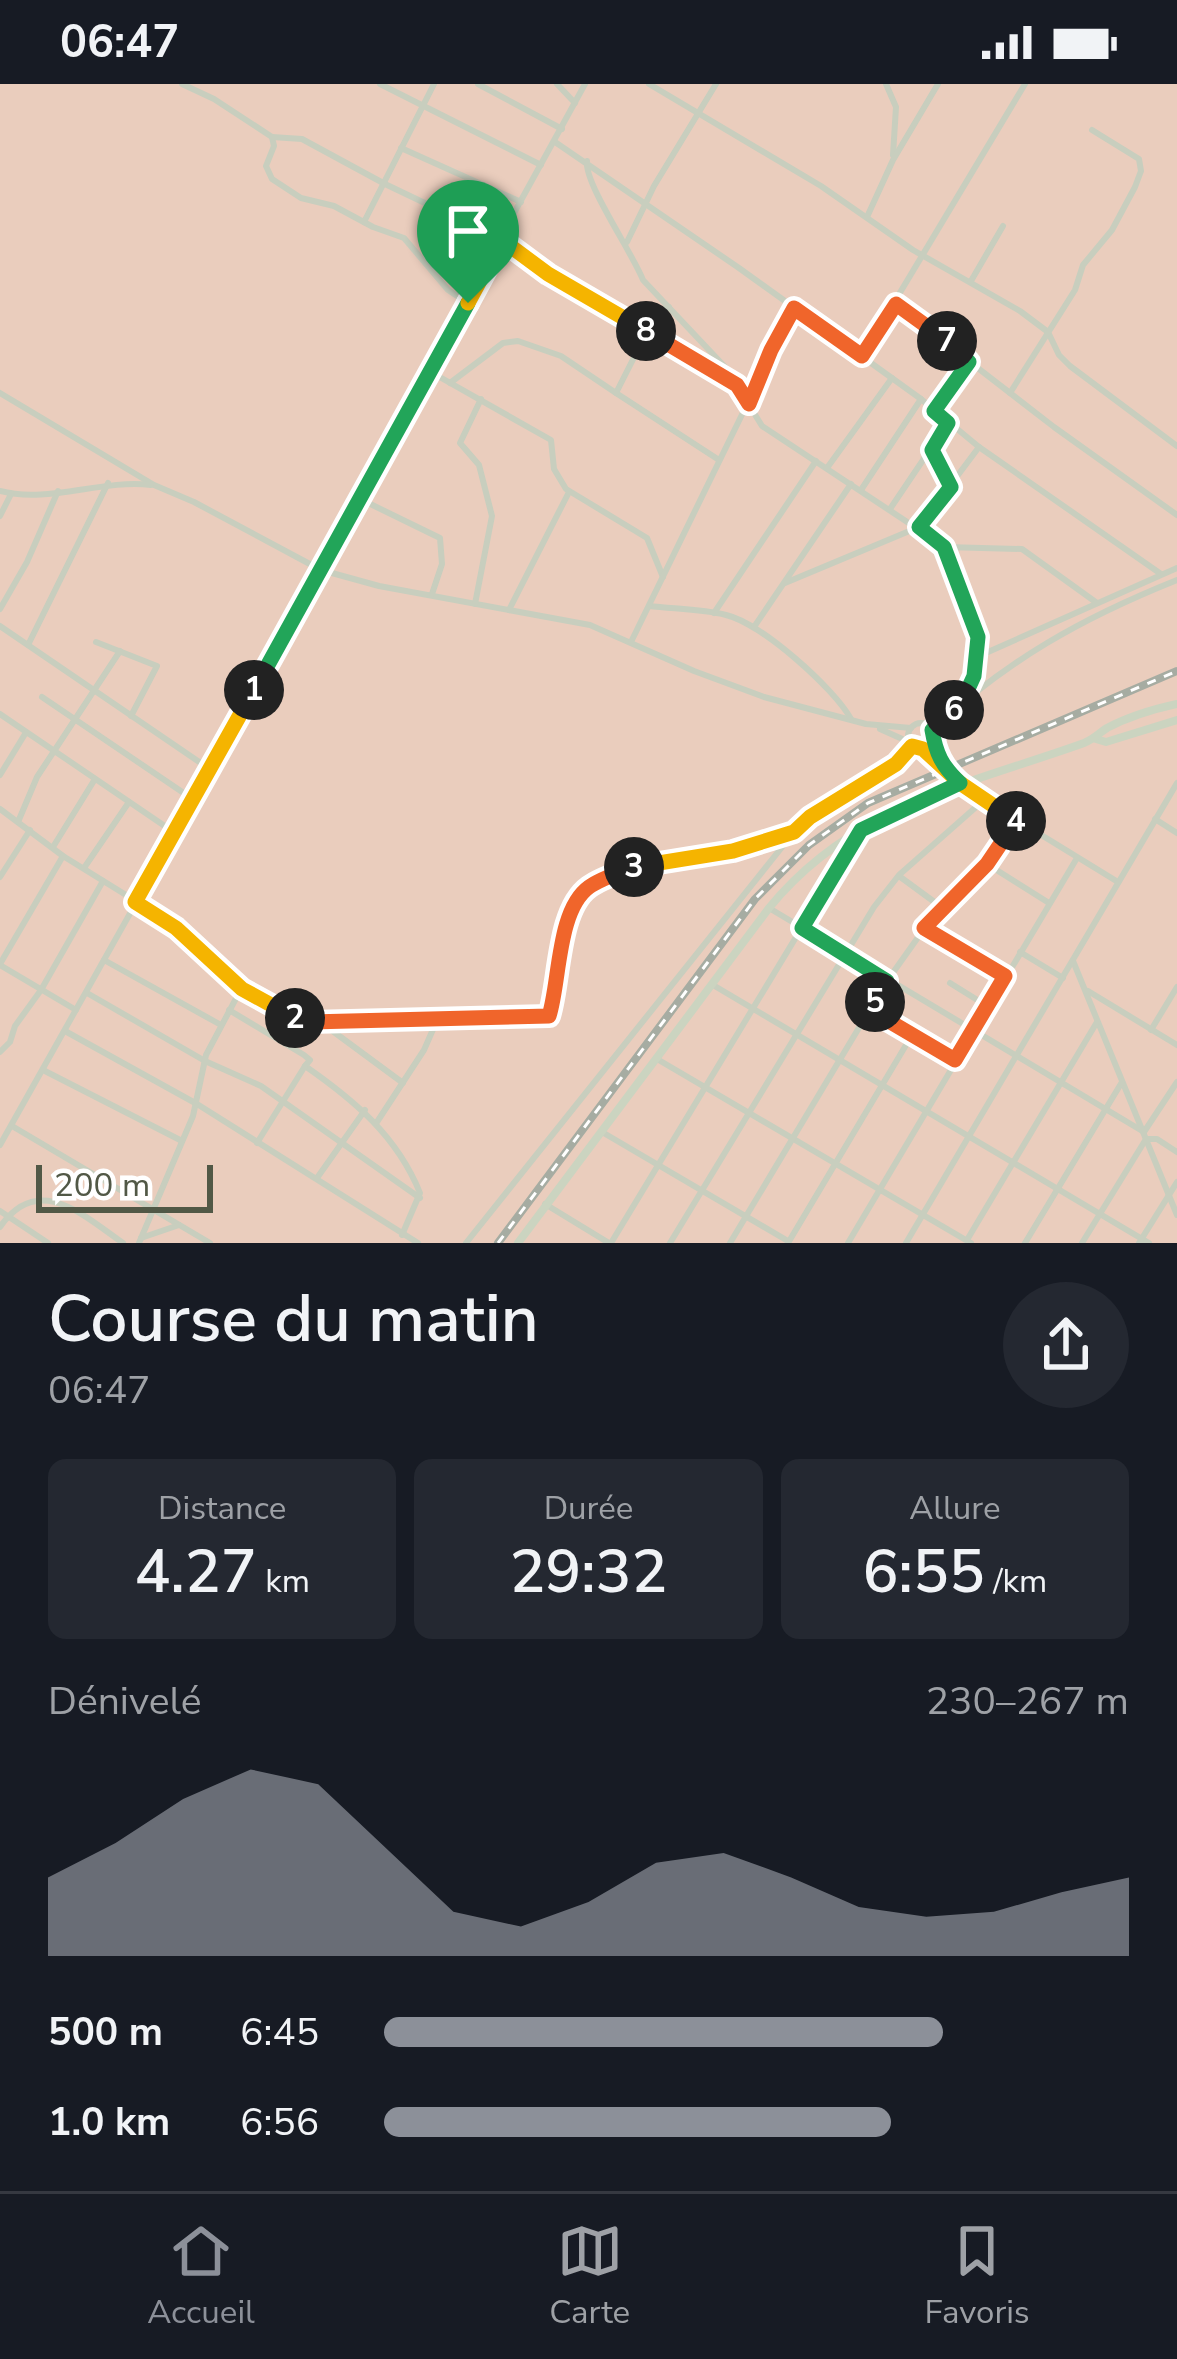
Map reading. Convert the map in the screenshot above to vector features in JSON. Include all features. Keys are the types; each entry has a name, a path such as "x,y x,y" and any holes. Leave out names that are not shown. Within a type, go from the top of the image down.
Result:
{"street":[{"path":"182,84 272,137 302,139 502,240 548,274 737,385"},
{"path":"380,84 541,165"},
{"path":"364,222 434,84"},
{"path":"478,84 562,129"},
{"path":"557,84 575,103"},
{"path":"0,1145 211,770 585,84"},
{"path":"649,84 788,165 1048,332 1070,366 1177,446"},
{"path":"627,242 716,84"},
{"path":"886,84 896,107 893,160"},
{"path":"867,217 893,160 938,84"},
{"path":"862,356 1025,84"},
{"path":"1010,393 1078,285 1083,265 1112,230 1141,171 1139,159 1092,130"},
{"path":"272,137 274,146 266,166 272,179 301,198 326,202 411,243 448,290 468,303"},
{"path":"555,142 862,356 979,447 1161,574"},
{"path":"401,148 521,202"},
{"path":"587,161 590,182 627,242 643,280 737,385 762,426 944,547 978,637 979,656 963,700"},
{"path":"971,281 1003,226"},
{"path":"896,304 1177,515"},
{"path":"616,393 656,314 669,307"},
{"path":"631,642 794,308"},
{"path":"450,382 503,343 518,341 550,350 719,460"},
{"path":"934,411 969,362"},
{"path":"429,371 551,440 554,470 569,492 647,538 663,577"},
{"path":"827,468 892,378"},
{"path":"0,393 154,485 321,570 379,586 590,625 764,697 871,724 911,728 920,723 932,730"},
{"path":"475,604 492,516 479,465 460,443 481,399"},
{"path":"861,490 920,399"},
{"path":"890,509 948,423"},
{"path":"784,583 919,527 979,447"},
{"path":"932,450 951,487"},
{"path":"714,613 816,461"},
{"path":"0,491 58,491 108,483 154,485"},
{"path":"28,645 108,483"},
{"path":"754,627 851,484"},
{"path":"0,607 27,562 58,491"},
{"path":"509,610 569,492"},
{"path":"0,516 11,494"},
{"path":"358,498 440,538 442,564 432,595"},
{"path":"944,547 1022,549 1098,604"},
{"path":"979,656 1177,568"},
{"path":"932,730 1006,666 1055,637 1177,580"},
{"path":"650,606 714,613 754,627 836,698 852,720"},
{"path":"0,626 211,770"},
{"path":"96,642 158,668 131,716"},
{"path":"18,822 37,777 120,651"},
{"path":"42,697 194,800"},
{"path":"518,1243 769,908 813,862 861,830 960,783 1094,739 1106,729 1176,710"},
{"path":"1094,739 1106,742 1176,710"},
{"path":"0,714 175,833"},
{"path":"871,724 923,749 984,800 1118,882"},
{"path":"466,1243 794,832 810,817 896,764 911,744 911,728"},
{"path":"932,730 942,766"},
{"path":"0,775 25,734"},
{"path":"923,749 933,742"},
{"path":"52,848 95,779"},
{"path":"906,1243 1177,783"},
{"path":"670,1243 844,953 898,875 984,800"},
{"path":"84,868 129,802"},
{"path":"0,809 63,856 176,928 242,989 298,1020 549,1016 573,908 590,886 634,867 733,851 794,832"},
{"path":"1155,819 1177,833"},
{"path":"730,1243 887,981 924,928 987,864 1017,820"},
{"path":"0,877 30,830"},
{"path":"545,1204 610,1243 861,830"},
{"path":"63,856 0,964 76,1010"},
{"path":"848,1243 1077,858"},
{"path":"987,864 1049,903"},
{"path":"898,875 944,909"},
{"path":"0,1052 103,880"},
{"path":"769,908 1177,1152"},
{"path":"924,928 1005,976"},
{"path":"1020,952 1063,978"},
{"path":"104,960 221,1024"},
{"path":"1073,961 1177,1215"},
{"path":"950,983 987,1006"},
{"path":"712,985 1143,1242 1177,1182"},
{"path":"1151,1030 1177,987"},
{"path":"140,1241 197,1104 205,1061 242,989"},
{"path":"1086,990 1177,1045"},
{"path":"86,993 205,1061 261,1086 420,1198"},
{"path":"229,1010 310,1060 257,1143"},
{"path":"870,1010 955,1060"},
{"path":"377,1122 438,1018"},
{"path":"318,1020 404,1083"},
{"path":"658,1059 967,1242 1097,1022"},
{"path":"65,1030 197,1104 418,1243"},
{"path":"602,1132 789,1242 912,1035"},
{"path":"305,1066 377,1122 416,1183 420,1198 402,1234"},
{"path":"43,1070 182,1141"},
{"path":"1025,1243 1122,1082"},
{"path":"1082,1243 1177,1082"},
{"path":"317,1178 364,1110"},
{"path":"12,1125 210,1243"},
{"path":"0,1227 4,1214 32,1198 86,1217 123,1243"},
{"path":"4,1214 42,1241"},
{"path":"140,1241 158,1230 183,1225"}],"shaded area":[{"path":"0,84 1177,84 1177,1243 0,1243"}],"railway":[{"path":"498,1243 755,899 809,845 868,803 1177,671"}],"route":[{"path":"468,303 135,902 176,928 256,999 304,1022 549,1016 573,908 590,886 634,867 733,851 794,832 810,817 896,764 912,746 923,749 960,783 1017,820 987,864 924,928 1005,976 955,1060 870,1010 887,981 802,928 861,830 960,783 942,766 932,730 968,690 979,656 978,637 944,547 919,527 951,487 932,450 948,423 934,411 969,362 896,304 862,356 794,308 749,404 737,385 548,274 502,240 468,303"}]}
